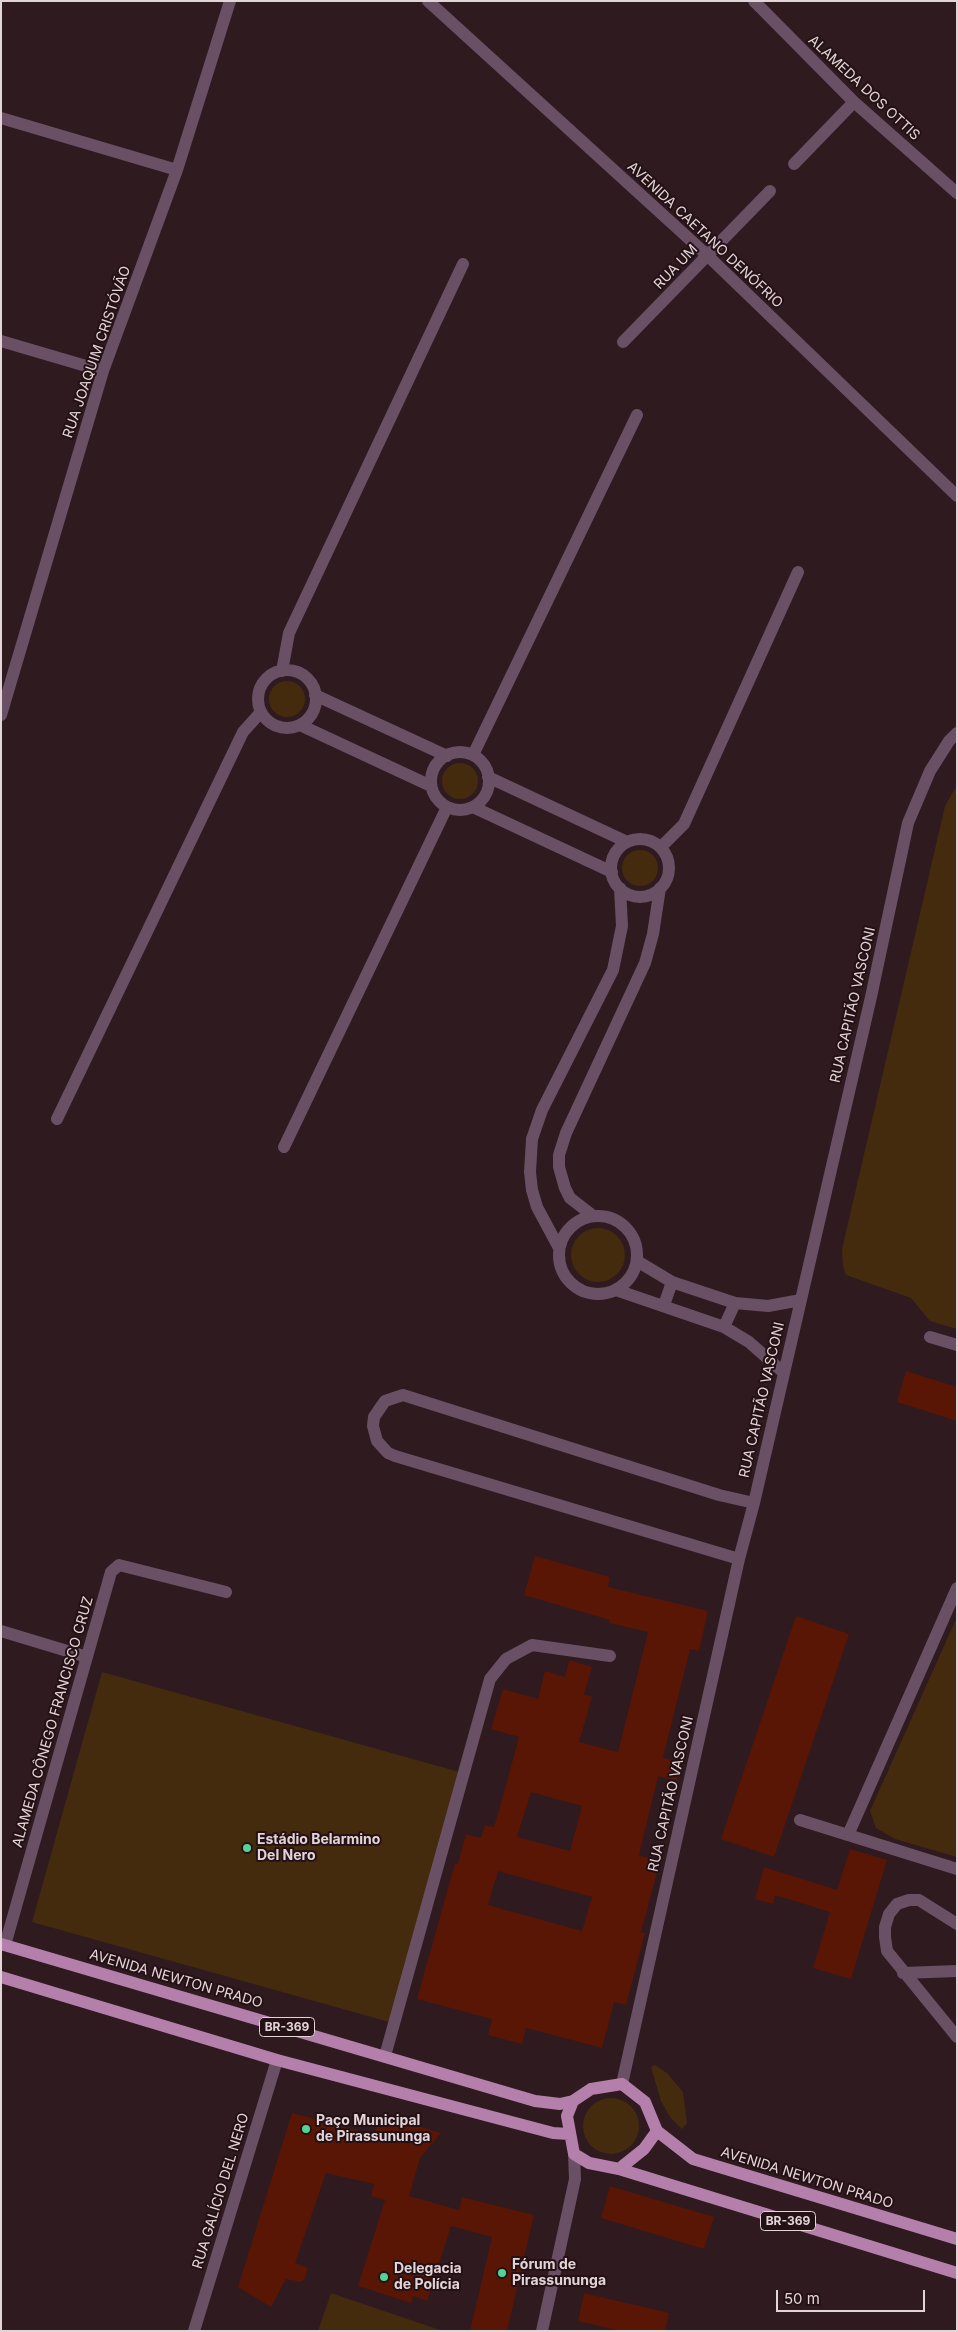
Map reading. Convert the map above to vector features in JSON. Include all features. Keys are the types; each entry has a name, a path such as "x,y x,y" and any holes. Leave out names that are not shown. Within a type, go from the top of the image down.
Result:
{"main road":[{"name":"AVENIDA NEWTON PRADO","path":"3,1944 535,2101 560,2104 573,2101"},
{"name":"BR-369","path":"1,1977 277,2060 553,2133 569,2134"},
{"name":"BR-369","path":"573,2101 591,2088 622,2084 645,2102 657,2131"},
{"path":"573,2101 567,2116 574,2154"},
{"name":"AVENIDA NEWTON PRADO","path":"657,2131 693,2159 957,2239"},
{"path":"619,2168 644,2149 657,2131"},
{"name":"BR-369","path":"574,2154 588,2162 619,2168 957,2273"}],"street":[{"name":"RUA JOAQUIM CRISTÓVÃO","path":"1,715 104,371 177,170 230,1"},
{"name":"AVENIDA CAETANO DENÓFRIO","path":"428,1 708,256 957,496"},
{"name":"ALAMEDA DOS OTTIS","path":"754,1 854,102 957,193"},
{"path":"794,164 854,102"},
{"path":"1,118 177,170"},
{"name":"RUA UM","path":"623,342 770,191"},
{"path":"282,671 289,633 463,264"},
{"path":"1,341 104,371"},
{"path":"473,755 637,414"},
{"path":"660,847 684,824 798,572"},
{"path":"282,671 292,671 307,679 315,695 312,712 300,725 291,728 274,725 261,712 258,695 266,679 282,671"},
{"path":"315,695 447,756"},
{"path":"57,1118 243,732 261,712"},
{"path":"300,725 431,786"},
{"name":"RUA CAPITÃO VASCONI","path":"622,2084 739,1559 754,1503 871,997 908,823 930,771 949,741 957,733"},
{"path":"473,807 485,794 488,777 480,761 473,755 455,753 447,756 434,768 431,786 439,802 455,810 473,807 612,872"},
{"path":"488,777 627,842 645,839 660,847 666,855 668,872 660,888 653,934 645,963 566,1133 559,1155 559,1167 570,1198 592,1215"},
{"path":"284,1147 447,807"},
{"path":"559,1248 537,1207 532,1190 530,1172 532,1139 542,1110 613,970 622,926 620,888 612,872 614,855 627,842"},
{"path":"620,888 635,896 653,894 660,888"},
{"path":"592,1215 604,1215 616,1219 633,1236 637,1248 637,1261 633,1273 616,1290 604,1294 591,1294 580,1290 570,1283 562,1272 558,1261 562,1237 570,1226 580,1219 592,1215"},
{"path":"637,1261 672,1282 735,1303 768,1306 801,1300"},
{"path":"664,1305 672,1282"},
{"path":"616,1290 724,1327 749,1342 783,1372"},
{"path":"724,1327 735,1303"},
{"path":"930,1337 957,1345"},
{"path":"739,1559 395,1456 388,1453 376,1442 373,1426 374,1417 385,1402 403,1395 719,1495 754,1503"},
{"name":"ALAMEDA CÔNEGO FRANCISCO CRUZ","path":"3,1944 111,1572 115,1566 119,1565 226,1592"},
{"path":"848,1835 957,1588"},
{"path":"1,1631 87,1657"},
{"path":"385,2056 490,1679 506,1659 532,1645 610,1656"},
{"path":"800,1820 957,1869"},
{"path":"957,1924 919,1900 909,1900 897,1904 889,1914 885,1926 887,1950 903,1973 957,2037"},
{"path":"903,1973 957,1972"},
{"name":"RUA GALÍCIO DEL NERO","path":"194,2331 277,2060"},
{"path":"542,2331 575,2179 574,2154"}],"shaded area":[{"path":"287,681 294,682 300,686 304,692 304,706 300,712 294,716 287,717 280,716 274,712 270,706 269,699 270,692 274,686 280,682"},
{"path":"460,763 467,764 473,768 477,774 477,788 473,794 467,798 460,799 453,798 447,794 443,788 442,781 443,774 447,768 453,764"},
{"path":"957,785 957,1329 930,1321 911,1298 846,1275 843,1266 842,1249 945,806"},
{"path":"640,850 647,851 653,855 657,861 657,875 653,881 647,885 640,886 633,885 627,881 623,875 622,868 623,861 627,855 633,851"},
{"path":"593,1228 603,1228 613,1232 621,1240 625,1255 621,1270 613,1278 603,1282 593,1282 583,1278 575,1270 571,1260 571,1250 575,1240 583,1232"},
{"path":"957,1617 957,1857 895,1839 876,1828 870,1811"},
{"name":"Estádio Belarmino Del Nero","path":"102,1672 463,1773 393,2023 32,1922"},
{"path":"655,2065 667,2073 683,2092 687,2123 682,2129 670,2117 661,2101 651,2067"},
{"path":"606,2098 616,2098 631,2106 637,2115 639,2126 637,2137 631,2146 616,2154 606,2154 595,2149 588,2142 583,2131 583,2121 588,2110 595,2103"},
{"path":"331,2293 443,2331 318,2331"}],"building":[{"path":"906,1371 957,1387 957,1421 897,1402"},
{"path":"535,1556 610,1577 608,1587 708,1611 699,1651 690,1649 663,1758 681,1762 677,1781 658,1776 639,1855 660,1861 641,1932 645,1933 626,2005 614,2002 602,2048 526,2028 522,2044 488,2035 492,2019 417,1999 455,1863 458,1864 466,1834 481,1838 485,1825 494,1827 506,1785 519,1737 491,1729 503,1689 538,1699 545,1671 565,1677 569,1660 592,1667 584,1694 592,1697 579,1742 618,1752 648,1632 609,1623 610,1620 524,1595","holes":["531,1792 582,1806 570,1851 517,1837","498,1871 592,1897 582,1931 488,1905"]},
{"path":"796,1616 849,1634 774,1857 721,1839"},
{"path":"850,1849 887,1860 851,1979 813,1968 830,1912 775,1895 773,1904 755,1899 764,1867 837,1890"},
{"path":"292,2113 374,2135 382,2115 441,2133 420,2158 409,2196 459,2210 462,2197 534,2215 507,2331 470,2331 492,2237 451,2226 427,2301 413,2296 411,2303 358,2286 385,2200 371,2196 374,2184 326,2173 295,2263 308,2268 305,2278 301,2282 286,2279 271,2307 238,2287"},
{"path":"610,2186 714,2217 704,2249 601,2218"},
{"path":"584,2293 669,2313 665,2331 620,2331 578,2321"}],"place":[{"name":"Estádio Belarmino Del Nero","path":"247,1848"},
{"name":"Paço Municipal de Pirassununga","path":"306,2129"},
{"name":"Fórum de Pirassununga","path":"502,2273"},
{"name":"Delegacia de Polícia","path":"384,2277"}]}
